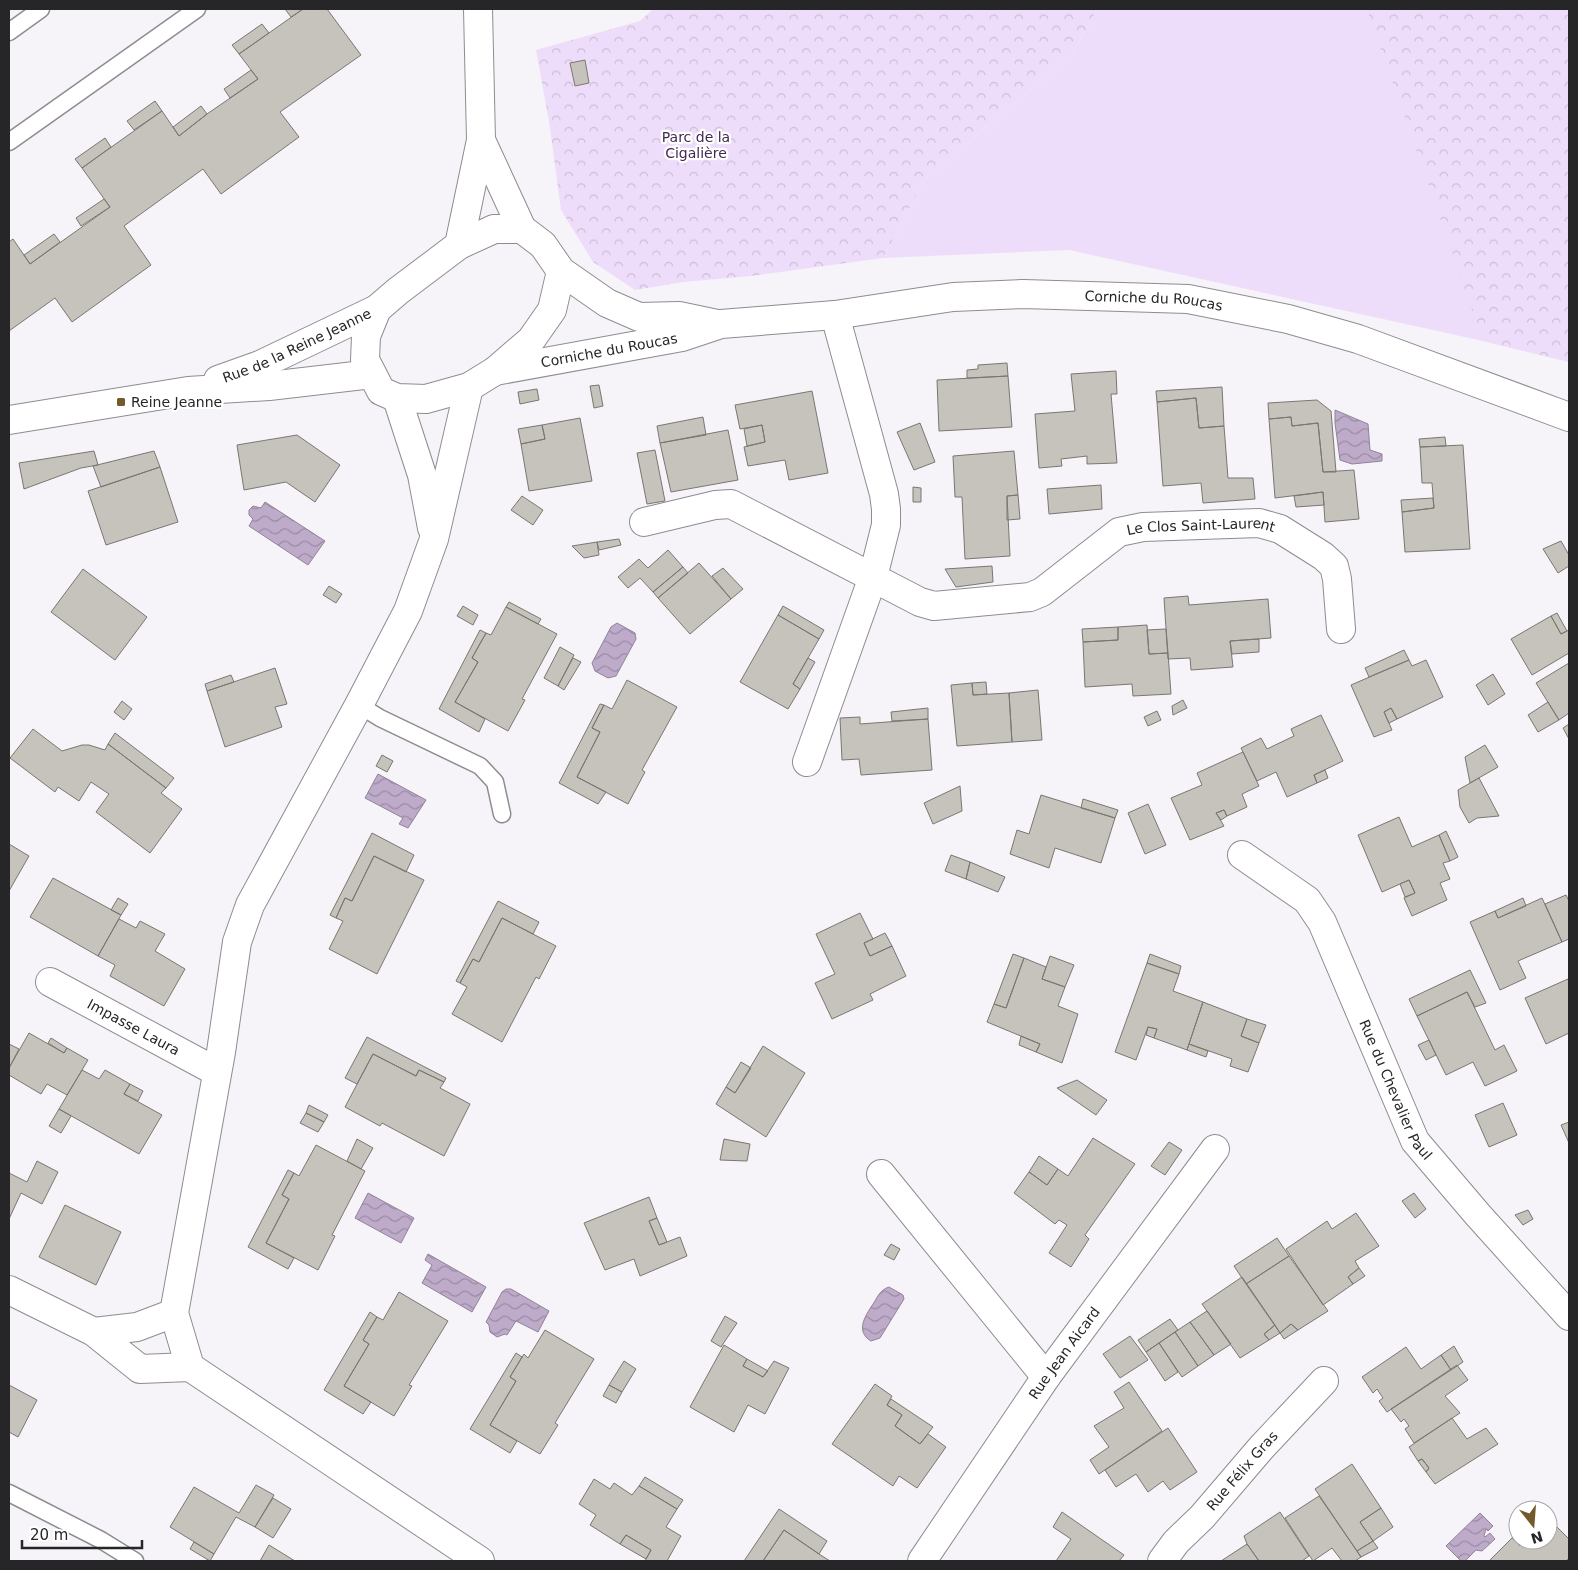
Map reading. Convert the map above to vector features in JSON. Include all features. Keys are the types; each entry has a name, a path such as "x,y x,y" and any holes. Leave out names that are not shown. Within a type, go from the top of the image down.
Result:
{"street":[{"path":"459,245 481,140 478,9"},
{"path":"481,140 522,229 543,245 561,271 552,310 531,340 495,371 469,387 426,399 397,398 381,391 364,360 366,336 377,310 398,290 459,245 494,229 522,229"},
{"name":"Corniche du Roucas","path":"561,271 607,303 639,317 679,316 721,324"},
{"name":"Corniche du Roucas","path":"495,371 682,337 721,324 835,314 953,297 1041,295 1188,299 1288,319 1358,339 1569,417"},
{"name":"Rue de la Reine Jeanne","path":"188,391 260,365 377,310"},
{"path":"807,762 873,577 886,525 884,494 835,314"},
{"name":"Rue de la Reine Jeanne","path":"9,420 188,391 268,386 372,374"},
{"path":"190,1367 174,1313 217,1072 237,942 250,904 359,705 408,610 434,539 469,387"},
{"path":"397,398 422,475 434,539"},
{"name":"Le Clos Saint-Laurent","path":"644,522 715,505 731,504 920,602 934,606 1030,597 1042,592 1119,532 1143,527 1259,523 1280,529 1323,556 1334,566 1338,579 1342,628"},
{"name":"Rue du Chevalier Paul","path":"1242,855 1307,900 1322,922 1415,1141 1478,1215 1569,1316"},
{"name":"Impasse Laura","path":"50,982 217,1072"},
{"name":"Rue Jean Aicard","path":"922,1561 1046,1377 1215,1149"},
{"path":"880,1174 1046,1377"},
{"path":"9,1290 94,1332 140,1369 190,1367 480,1561"},
{"path":"94,1332 137,1327 174,1313"},
{"name":"Rue Félix Gras","path":"1162,1561 1176,1542 1202,1517 1261,1448 1324,1381"}],"lane":[{"path":"9,32 41,9"},
{"path":"9,142 197,9"},
{"path":"359,705 380,718 480,766 495,782 502,814"},
{"path":"9,1493 102,1540 134,1561"}],"green space":[{"name":"Parc de la Cigalière","path":"653,9 1097,9 1072,55 925,179 883,258 751,276 683,282 635,290 593,262 561,210 549,121 536,50 640,21"},
{"path":"1097,9 1569,9 1569,362 1483,341 1069,250 883,258 925,179 1072,55"},
{"path":"1367,9 1569,9 1569,362 1483,341"}],"water":[{"path":"1335,410 1368,424 1370,450 1382,454 1382,461 1352,464 1340,460"},
{"path":"265,502 325,541 308,565 249,526 253,519 249,515 249,510 253,506 261,508"},
{"path":"617,623 635,633 636,639 616,676 608,678 595,671 592,663 611,627"},
{"path":"378,774 426,800 408,828 399,824 403,818 365,798"},
{"path":"368,1193 414,1218 401,1243 355,1218"},
{"path":"428,1254 486,1287 472,1312 422,1283 432,1265 425,1260"},
{"path":"889,1287 903,1295 904,1299 880,1338 871,1341 864,1333 864,1320 879,1295"},
{"path":"506,1289 511,1289 549,1311 538,1332 516,1321 507,1335 497,1337 490,1332 489,1325 486,1322 502,1292"},
{"path":"1480,1513 1493,1526 1488,1531 1486,1529 1484,1536 1490,1533 1495,1539 1482,1551 1476,1550 1465,1561 1461,1561 1446,1546"}],"building":[{"path":"285,9 303,9 291,17"},
{"path":"303,9 327,9 361,55 280,112 299,137 221,194 203,169 124,226 151,265 72,322 55,298 9,331 9,242 13,239 30,264 110,207 82,168 162,111 179,136 258,79 239,54"},
{"path":"262,24 269,33 239,54 232,45"},
{"path":"585,60 589,83 575,86 570,63"},
{"path":"251,70 258,79 230,98 224,89"},
{"path":"155,101 162,111 134,130 127,121"},
{"path":"201,106 207,114 179,136 173,127"},
{"path":"105,138 111,147 82,168 75,159"},
{"path":"104,199 110,207 81,226 76,218"},
{"path":"54,234 60,242 30,264 24,255"},
{"path":"1007,363 1008,376 967,378 967,370 978,369 978,365"},
{"path":"1116,371 1117,394 1111,394 1117,463 1087,464 1087,456 1061,459 1062,466 1039,468 1035,414 1075,411 1071,374"},
{"path":"1008,376 1012,427 939,431 937,380"},
{"path":"599,385 603,406 594,408 590,386"},
{"path":"1222,387 1224,426 1199,428 1196,398 1157,402 1156,391"},
{"path":"537,389 539,400 520,404 518,392"},
{"path":"812,391 828,473 789,480 785,460 748,466 744,447 765,442 762,425 740,429 735,405"},
{"path":"1196,398 1199,428 1224,426 1228,478 1253,478 1255,499 1203,503 1201,483 1163,486 1157,402"},
{"path":"1317,400 1331,411 1336,472 1323,472 1318,423 1292,426 1291,417 1269,419 1268,403"},
{"path":"703,417 706,435 660,443 657,426"},
{"path":"1291,417 1292,426 1318,423 1323,472 1354,470 1359,519 1325,522 1323,492 1275,498 1269,419"},
{"path":"580,418 592,481 529,491 521,444 545,439 542,425"},
{"path":"920,423 935,462 914,470 897,432"},
{"path":"542,425 545,439 521,444 518,429"},
{"path":"762,425 765,442 747,446 744,429"},
{"path":"728,430 738,480 671,492 660,443"},
{"path":"297,435 340,465 315,502 286,482 244,490 237,445"},
{"path":"1445,437 1446,446 1420,447 1419,439"},
{"path":"1463,445 1470,549 1405,552 1402,512 1434,508 1432,483 1422,483 1420,447"},
{"path":"655,450 665,501 647,504 637,453"},
{"path":"94,451 98,465 81,468 24,489 19,463"},
{"path":"154,451 160,467 101,487 93,466"},
{"path":"1014,451 1018,495 1007,496 1010,556 965,559 962,497 955,497 953,456"},
{"path":"160,467 178,522 106,545 88,491"},
{"path":"1101,485 1102,509 1049,514 1047,489"},
{"path":"913,487 921,488 921,502 913,502"},
{"path":"1323,492 1324,505 1296,507 1294,496"},
{"path":"1018,495 1020,519 1007,520 1007,496"},
{"path":"522,496 543,510 533,525 511,510"},
{"path":"1433,498 1434,508 1402,512 1401,500"},
{"path":"619,539 621,545 599,550 597,542"},
{"path":"1561,541 1569,555 1569,566 1558,573 1543,549"},
{"path":"597,542 599,555 584,558 572,546"},
{"path":"668,550 683,567 653,592 640,578 628,588 618,577 639,559 648,568"},
{"path":"699,563 731,599 690,634 658,598"},
{"path":"992,566 993,582 956,587 945,569"},
{"path":"683,567 688,573 658,598 653,592"},
{"path":"723,568 743,589 731,599 712,576"},
{"path":"83,569 147,617 115,660 51,612"},
{"path":"329,586 342,594 336,603 323,595"},
{"path":"1188,596 1189,605 1268,599 1271,638 1230,641 1233,667 1191,670 1190,658 1168,659 1164,598"},
{"path":"509,602 541,619 538,624 506,607"},
{"path":"463,606 478,615 473,625 457,616"},
{"path":"783,606 824,630 819,639 778,615"},
{"path":"506,607 557,634 522,699 525,700 508,731 455,702 478,662 472,658 486,633 491,635"},
{"path":"1557,613 1567,631 1561,634 1551,616"},
{"path":"778,615 819,639 793,684 800,689 788,709 740,682"},
{"path":"1551,616 1561,634 1569,630 1569,653 1532,675 1511,639"},
{"path":"1147,625 1149,654 1168,653 1171,694 1133,696 1132,684 1085,687 1083,642 1118,640 1118,627"},
{"path":"1118,627 1118,640 1083,642 1082,629"},
{"path":"1166,629 1168,653 1149,654 1147,630"},
{"path":"480,630 486,633 472,658 478,662 455,702 485,719 479,732 439,709"},
{"path":"1259,639 1259,652 1232,654 1230,641"},
{"path":"560,647 574,655 558,686 544,678"},
{"path":"1404,650 1409,660 1369,677 1365,668"},
{"path":"573,658 581,662 564,690 558,686"},
{"path":"808,658 815,662 800,689 793,684"},
{"path":"1409,660 1412,666 1426,660 1443,697 1397,719 1391,708 1384,712 1392,730 1374,737 1351,685"},
{"path":"1569,663 1569,713 1559,720 1536,683"},
{"path":"275,668 287,704 275,707 282,727 225,747 207,691"},
{"path":"1493,674 1505,694 1488,705 1476,685"},
{"path":"231,675 234,682 207,691 205,684"},
{"path":"627,680 677,707 642,770 645,772 628,804 577,777 600,732 592,728 604,705 612,709"},
{"path":"986,682 987,694 973,695 972,683"},
{"path":"972,683 973,695 1009,693 1012,742 957,746 951,685"},
{"path":"1038,690 1042,740 1012,742 1009,693"},
{"path":"1183,700 1187,708 1173,715 1172,706"},
{"path":"122,701 132,709 124,720 114,712"},
{"path":"1548,702 1559,720 1538,732 1528,715"},
{"path":"600,704 604,705 592,728 600,732 577,777 606,792 598,804 559,783"},
{"path":"928,708 928,719 892,721 891,712"},
{"path":"1391,708 1397,719 1389,723 1384,712"},
{"path":"1157,711 1161,720 1148,726 1144,717"},
{"path":"1321,715 1343,761 1314,775 1317,783 1287,797 1276,772 1257,781 1241,748 1261,738 1267,749 1294,736 1291,729"},
{"path":"860,717 860,724 928,719 932,770 861,775 859,759 842,760 840,718"},
{"path":"1569,724 1569,739 1563,728"},
{"path":"33,729 62,751 82,745 105,750 108,744 166,788 161,793 182,809 150,853 96,812 109,794 91,782 79,801 58,787 55,792 10,758"},
{"path":"115,733 174,778 166,788 108,744"},
{"path":"1485,745 1498,767 1470,783 1465,757"},
{"path":"1243,752 1259,786 1242,794 1247,807 1227,816 1224,810 1216,813 1224,826 1190,840 1171,798 1202,785 1197,773"},
{"path":"382,755 393,761 387,772 376,766"},
{"path":"1325,770 1328,778 1317,783 1314,775"},
{"path":"1479,778 1499,816 1477,818 1469,823 1460,807 1458,790"},
{"path":"960,786 962,811 933,824 924,803"},
{"path":"1041,795 1115,818 1101,863 1055,848 1049,868 1010,854 1017,830 1029,834"},
{"path":"1083,799 1118,810 1115,818 1081,808"},
{"path":"1148,804 1166,845 1145,854 1128,813"},
{"path":"1224,810 1227,816 1221,820 1216,813"},
{"path":"1399,817 1412,847 1439,835 1450,861 1443,863 1450,879 1440,883 1447,900 1412,916 1404,898 1415,893 1409,880 1382,892 1358,835"},
{"path":"1446,831 1458,857 1450,861 1439,835"},
{"path":"372,833 414,855 406,872 374,856 352,901 345,898 336,918 330,915"},
{"path":"9,844 29,856 9,891"},
{"path":"951,855 970,862 966,879 945,871"},
{"path":"374,856 424,880 377,974 329,949 343,921 336,918 345,898 352,901"},
{"path":"970,862 1005,877 998,892 966,879"},
{"path":"53,878 121,915 98,956 30,917"},
{"path":"1409,880 1415,893 1405,897 1400,884"},
{"path":"1566,895 1569,901 1569,939 1562,942 1545,904"},
{"path":"118,898 128,904 121,915 111,910"},
{"path":"1523,898 1526,906 1498,918 1495,911"},
{"path":"1542,898 1562,942 1518,961 1526,978 1500,990 1470,922 1495,911 1498,918"},
{"path":"498,901 539,922 533,934 502,918 479,962 473,959 460,983 456,981"},
{"path":"860,913 873,939 864,943 870,956 892,946 906,976 870,994 873,1000 832,1019 815,983 835,974 816,934"},
{"path":"502,918 556,946 539,979 536,977 502,1042 452,1014 467,987 460,983 473,959 479,962"},
{"path":"119,919 136,928 140,921 165,934 155,951 185,969 164,1006 110,976 115,965 98,956"},
{"path":"885,933 892,946 870,956 864,943"},
{"path":"1013,954 1024,958 1006,1008 994,1004"},
{"path":"1150,954 1181,966 1179,974 1147,963"},
{"path":"1050,956 1074,965 1065,987 1042,979"},
{"path":"1024,958 1046,967 1042,979 1065,987 1058,1006 1078,1014 1062,1063 1036,1052 1040,1044 987,1022 994,1004 1006,1008"},
{"path":"1147,963 1179,974 1173,991 1203,1002 1187,1050 1154,1038 1157,1029 1148,1027 1136,1060 1115,1052"},
{"path":"1470,970 1486,1003 1475,1007 1467,992 1417,1016 1409,999"},
{"path":"1568,979 1569,1033 1546,1044 1525,998"},
{"path":"1467,992 1495,1050 1504,1045 1517,1071 1485,1086 1473,1062 1446,1075 1417,1016"},
{"path":"1203,1002 1247,1019 1241,1036 1259,1043 1248,1072 1230,1066 1232,1059 1189,1044"},
{"path":"1247,1019 1266,1025 1259,1043 1241,1036"},
{"path":"1148,1027 1157,1029 1154,1038 1146,1035"},
{"path":"29,1033 64,1053 67,1048 88,1060 67,1095 47,1084 41,1094 9,1075 9,1068"},
{"path":"1021,1036 1040,1044 1036,1052 1019,1045"},
{"path":"367,1037 446,1078 444,1082 419,1070 416,1076 373,1054 357,1084 345,1078"},
{"path":"51,1038 67,1048 64,1053 48,1043"},
{"path":"1429,1040 1436,1055 1426,1060 1418,1045"},
{"path":"9,1044 19,1049 9,1068"},
{"path":"1189,1044 1208,1051 1206,1057 1187,1050"},
{"path":"763,1046 805,1073 766,1137 716,1104 726,1087 735,1093"},
{"path":"373,1054 416,1076 419,1070 444,1082 440,1088 470,1104 444,1156 382,1123 380,1126 345,1107"},
{"path":"741,1062 751,1068 735,1093 726,1087"},
{"path":"82,1070 99,1079 105,1070 130,1084 124,1094 162,1115 139,1154 59,1109"},
{"path":"1077,1080 1107,1100 1096,1115 1057,1088"},
{"path":"130,1084 143,1091 138,1101 124,1094"},
{"path":"1503,1103 1517,1135 1489,1147 1475,1115"},
{"path":"309,1105 328,1115 324,1122 306,1113"},
{"path":"59,1109 71,1116 61,1133 49,1126"},
{"path":"306,1113 324,1122 318,1132 300,1123"},
{"path":"1569,1122 1569,1143 1561,1125"},
{"path":"1093,1138 1135,1164 1085,1235 1089,1239 1071,1267 1049,1253 1067,1225 1059,1220 1055,1224 1014,1193 1029,1172 1047,1185 1058,1169 1068,1176"},
{"path":"357,1139 373,1148 361,1169 347,1161"},
{"path":"724,1139 750,1144 747,1161 720,1160"},
{"path":"1169,1142 1182,1150 1165,1175 1151,1166"},
{"path":"316,1145 365,1171 332,1235 335,1236 318,1270 266,1243 289,1199 282,1195 294,1173 299,1176"},
{"path":"1039,1156 1058,1169 1047,1185 1029,1172"},
{"path":"37,1161 58,1172 42,1204 21,1193 9,1219 9,1173 27,1182"},
{"path":"288,1170 294,1173 282,1195 289,1199 266,1243 294,1258 288,1269 248,1247"},
{"path":"1414,1193 1426,1209 1415,1218 1402,1201"},
{"path":"649,1197 657,1218 649,1221 659,1245 680,1237 687,1256 640,1276 634,1259 605,1270 584,1223"},
{"path":"65,1205 121,1232 96,1285 39,1257"},
{"path":"1528,1210 1533,1219 1523,1225 1515,1215"},
{"path":"1356,1213 1379,1246 1355,1261 1359,1268 1348,1277 1353,1284 1323,1305 1286,1249 1327,1221 1332,1229"},
{"path":"657,1218 667,1242 659,1245 649,1221"},
{"path":"1277,1238 1289,1256 1246,1284 1234,1266"},
{"path":"891,1244 900,1249 894,1260 884,1255"},
{"path":"1289,1256 1328,1311 1298,1330 1291,1324 1280,1333 1246,1284"},
{"path":"1359,1268 1365,1276 1353,1284 1348,1277"},
{"path":"1242,1277 1275,1325 1264,1334 1269,1340 1240,1358 1202,1304"},
{"path":"399,1292 448,1321 409,1385 412,1386 394,1416 344,1386 369,1344 363,1340 377,1317 383,1320"},
{"path":"1207,1311 1231,1344 1214,1355 1190,1322"},
{"path":"370,1312 377,1317 363,1340 369,1344 344,1386 371,1402 363,1414 324,1390"},
{"path":"725,1316 737,1323 721,1347 711,1341"},
{"path":"1170,1319 1178,1330 1146,1352 1138,1340"},
{"path":"1190,1322 1214,1355 1198,1366 1175,1332"},
{"path":"1291,1324 1298,1330 1284,1339 1280,1333"},
{"path":"1275,1325 1280,1333 1269,1340 1264,1334"},
{"path":"545,1330 594,1359 555,1423 558,1425 540,1454 490,1425 516,1381 510,1377 524,1354 528,1358"},
{"path":"1175,1332 1198,1366 1182,1377 1159,1343"},
{"path":"1130,1336 1148,1360 1120,1378 1103,1354"},
{"path":"1159,1343 1178,1372 1165,1381 1146,1352"},
{"path":"724,1345 747,1359 743,1366 763,1377 774,1361 789,1368 765,1414 748,1405 734,1432 690,1407"},
{"path":"1454,1346 1463,1362 1451,1370 1441,1355"},
{"path":"1406,1347 1421,1369 1441,1355 1451,1370 1387,1412 1379,1401 1383,1398 1377,1389 1373,1393 1362,1377"},
{"path":"516,1353 522,1357 510,1377 516,1381 490,1425 517,1441 510,1453 470,1429"},
{"path":"747,1359 768,1371 763,1377 743,1366"},
{"path":"624,1361 636,1369 622,1392 609,1385"},
{"path":"1457,1365 1468,1380 1445,1396 1460,1413 1414,1443 1405,1429 1409,1426 1404,1419 1401,1422 1391,1409"},
{"path":"1129,1382 1162,1431 1099,1474 1090,1460 1109,1447 1094,1426 1124,1408 1114,1392"},
{"path":"875,1384 892,1396 887,1405 902,1415 895,1426 920,1444 928,1434 946,1447 917,1488 899,1476 893,1486 832,1444"},
{"path":"9,1385 37,1400 18,1437 9,1432"},
{"path":"609,1385 622,1392 616,1403 603,1396"},
{"path":"891,1399 933,1427 920,1444 895,1426 902,1415 887,1405"},
{"path":"1452,1418 1467,1439 1486,1428 1498,1444 1435,1484 1426,1472 1429,1468 1422,1459 1418,1461 1409,1447"},
{"path":"1168,1428 1197,1472 1170,1490 1163,1481 1148,1492 1136,1474 1116,1487 1105,1470"},
{"path":"1422,1459 1429,1468 1426,1472 1418,1461"},
{"path":"1352,1464 1381,1508 1360,1522 1373,1541 1357,1551 1315,1489"},
{"path":"645,1477 683,1500 677,1509 639,1486"},
{"path":"594,1479 610,1489 614,1483 632,1495 639,1486 677,1509 666,1527 681,1536 667,1561 645,1561 651,1550 626,1535 620,1544 590,1525 596,1515 579,1504"},
{"path":"256,1485 274,1495 255,1527 236,1517 214,1554 170,1527 194,1487 239,1513"},
{"path":"1319,1496 1361,1557 1355,1561 1342,1561 1332,1548 1313,1561 1285,1518"},
{"path":"273,1498 291,1509 273,1538 255,1527"},
{"path":"1381,1508 1393,1527 1373,1541 1360,1522"},
{"path":"779,1509 827,1541 819,1554 784,1530 763,1561 744,1561"},
{"path":"1062,1512 1124,1555 1119,1561 1056,1561 1071,1539 1053,1527"},
{"path":"1280,1512 1309,1556 1302,1561 1259,1561 1247,1544 1244,1536"},
{"path":"1558,1528 1569,1539 1569,1558 1566,1561 1489,1561 1508,1542 1508,1550 1558,1550"},
{"path":"784,1530 819,1554 830,1561 763,1561"},
{"path":"626,1535 651,1550 646,1559 620,1544"},
{"path":"1373,1541 1378,1548 1361,1557 1357,1551"},
{"path":"194,1542 214,1554 210,1561 190,1549"},
{"path":"1247,1544 1259,1561 1221,1561"},
{"path":"269,1545 295,1561 260,1561"}],"place":[{"name":"Reine Jeanne","path":"121,402"}]}
